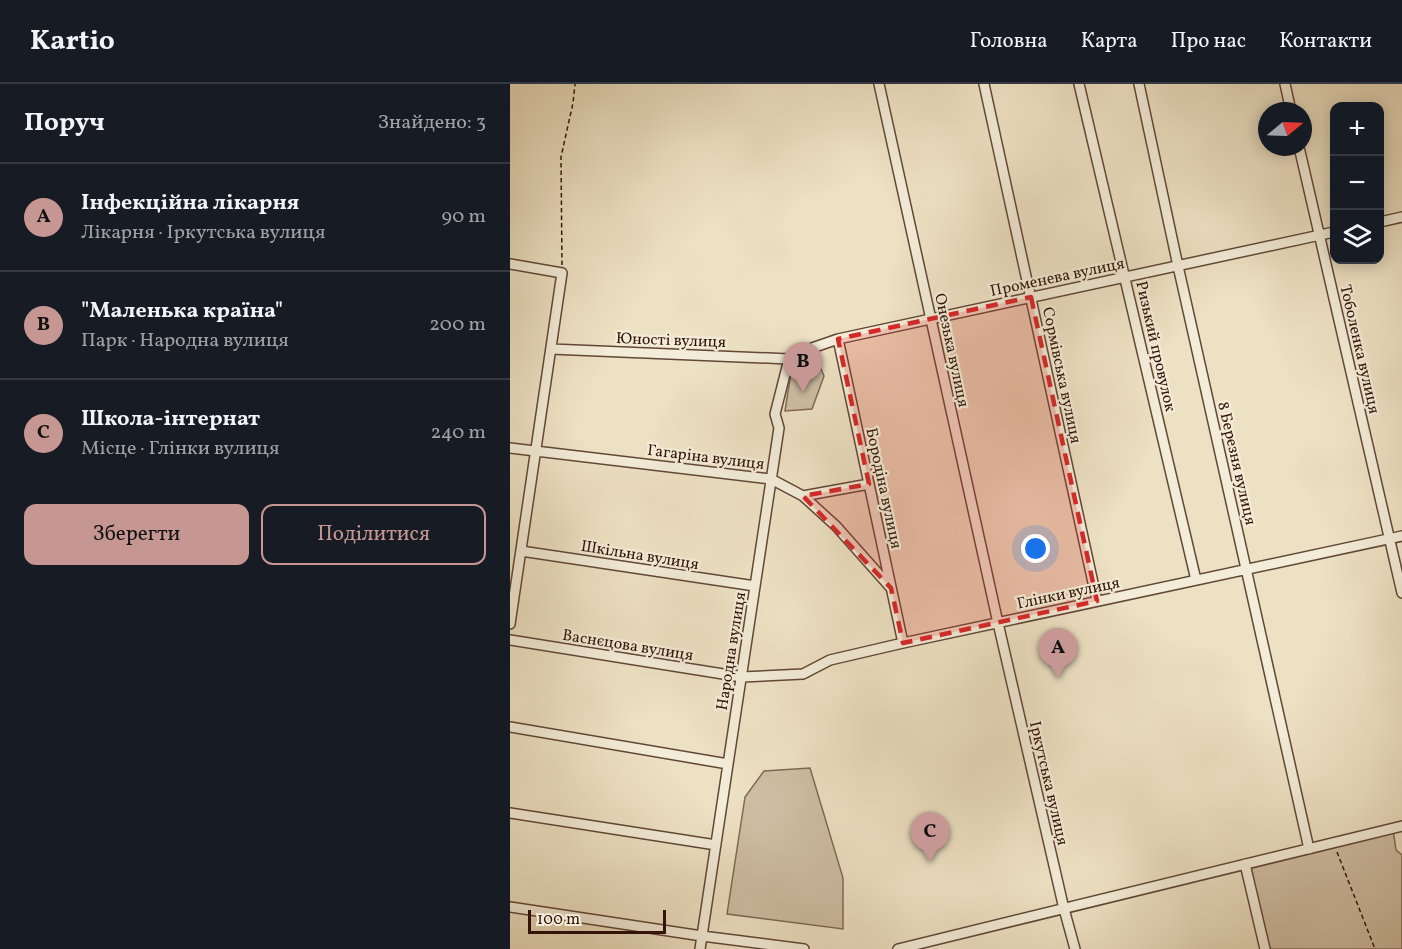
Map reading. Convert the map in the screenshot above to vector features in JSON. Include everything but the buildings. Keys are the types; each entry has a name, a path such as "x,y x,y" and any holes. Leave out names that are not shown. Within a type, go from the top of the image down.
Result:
{"street":[{"name":"Онезька вулиця","path":"879,84 998,623"},
{"name":"Сормівська вулиця","path":"984,84 1097,601"},
{"name":"Ризький провулок","path":"1079,84 1196,580"},
{"name":"8 Березня вулиця","path":"1139,84 1309,849"},
{"path":"1285,84 1289,102"},
{"name":"Тоболенка вулиця","path":"1301,156 1402,593"},
{"path":"1384,221 1402,218"},
{"name":"Променева вулиця","path":"789,359 838,339 1330,233"},
{"path":"510,264 562,273 510,624"},
{"name":"Бородіна вулиця","path":"838,339 903,643"},
{"name":"Юності вулиця","path":"551,349 789,359"},
{"name":"Народна вулиця","path":"700,949 779,428 775,414 789,359"},
{"name":"Гагаріна вулиця","path":"510,448 771,479 803,496 836,526 891,588"},
{"path":"803,496 869,484"},
{"name":"Глінки вулиця","path":"741,677 803,674 830,660 903,643 1402,536"},
{"name":"Шкільна вулиця","path":"521,551 755,586"},
{"name":"Іркутська вулиця","path":"998,623 1075,949"},
{"name":"Васнєцова вулиця","path":"510,640 741,677"},
{"path":"510,727 728,764"},
{"path":"510,813 716,845"},
{"path":"898,949 1402,826"},
{"path":"1245,864 1265,949"},
{"path":"510,907 804,949"}],"path":[{"path":"562,273 561,157 575,84"},
{"path":"1334,843 1375,949"}],"highlighted area":[{"path":"1031,297 1097,601 903,643 891,588 803,496 869,484 838,339"}],"shaded area":[{"path":"813,350 824,376 812,409 785,411 793,360"},
{"path":"810,768 843,878 843,929 727,914 745,797 764,771"},
{"path":"1393,829 1396,850 1402,855 1402,949 1265,949 1246,865"}],"place":[{"name":"\"Маленька країна\"","path":"803,392"},
{"name":"Інфекційна лікарня","path":"1058,678"},
{"name":"Школа-інтернат","path":"930,862"}]}
